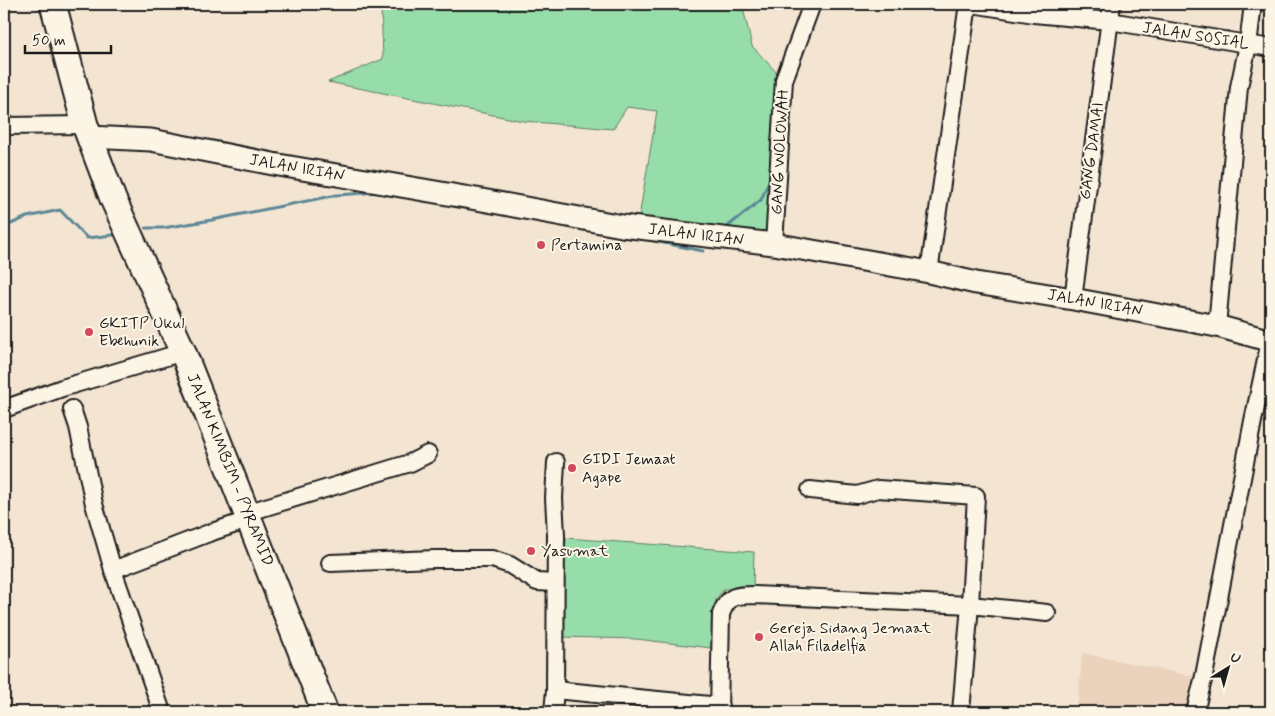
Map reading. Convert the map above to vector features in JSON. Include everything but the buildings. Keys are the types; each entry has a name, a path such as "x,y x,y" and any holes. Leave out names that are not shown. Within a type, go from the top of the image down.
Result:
{"highway":[{"name":"JALAN KIMBIM - PYRAMID","path":"53,4 87,131 113,199 183,352 325,712"}],"main road":[{"name":"JALAN IRIAN","path":"87,131 151,140 273,164 622,226 774,244 929,272 976,283 1217,326 1271,341"}],"street":[{"name":"GANG WOLOWAH","path":"774,244 784,80 812,4"},
{"path":"929,272 970,4"},
{"name":"JALAN SOSIAL","path":"970,4 1034,14 1110,21 1271,48"},
{"name":"GANG DAMAI","path":"1073,299 1112,4"},
{"path":"1217,326 1239,87 1248,45 1253,4"},
{"path":"4,126 87,131"},
{"path":"1195,712 1204,676 1253,421 1271,341"},
{"path":"4,407 183,352"},
{"path":"72,409 78,427 94,504 162,712"},
{"path":"114,570 247,516 410,463 428,454"},
{"path":"553,712 555,690 556,535 554,498 556,462"},
{"path":"810,490 857,496 878,489 976,496 970,605 961,712"},
{"path":"330,563 434,558 492,559 510,565 537,582 555,583"},
{"path":"555,690 720,709 721,614 725,603 741,595 970,605 1047,613"}],"shaded area":[{"path":"1082,653 1197,677 1189,712 1077,712"}],"green space":[{"path":"378,4 742,4 752,46 778,74 767,240 639,217 657,111 627,107 613,129 523,121 328,82 383,59 381,6"},
{"path":"566,538 754,552 753,588 724,589 716,599 711,648 636,639 560,637"}],"waterway":[{"path":"727,227 761,200 771,176"},
{"path":"146,228 163,228 212,220 337,195 380,192"},
{"path":"4,227 27,217 60,210 87,238 113,235"},
{"path":"644,239 703,251"}],"place":[{"name":"Pertamina","path":"541,245"},
{"name":"GKITP Ukul Ebehunik","path":"89,332"},
{"name":"GIDI Jemaat Agape","path":"572,468"},
{"name":"Yasumat","path":"531,551"},
{"name":"Gereja Sidang Jemaat Allah Filadelfia","path":"759,637"}]}
